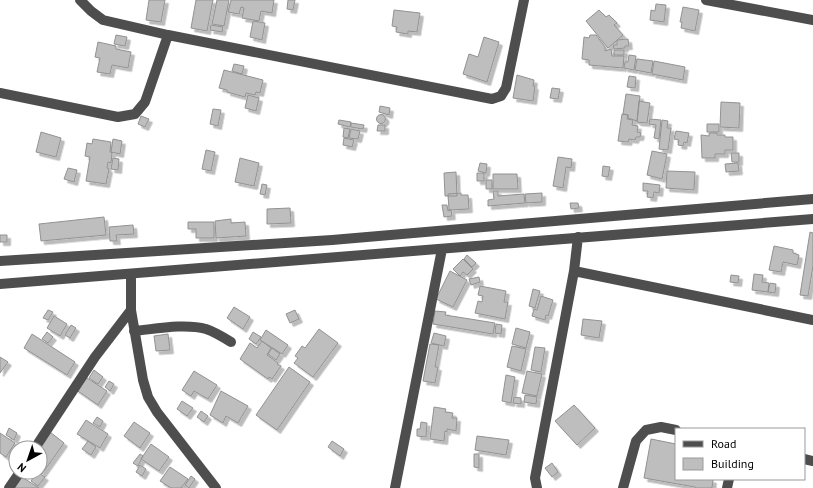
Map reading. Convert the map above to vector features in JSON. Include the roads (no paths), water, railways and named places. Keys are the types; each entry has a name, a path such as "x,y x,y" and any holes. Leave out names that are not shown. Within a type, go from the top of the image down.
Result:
{"street":[{"path":"80,0 103,20 168,35 492,98 501,96 506,88 524,0"},
{"path":"706,0 813,20"},
{"path":"0,93 118,118 135,114 145,102 168,35"},
{"path":"0,261 332,240 813,199"},
{"path":"0,284 131,275 578,237 813,219"},
{"path":"470,246 472,228"},
{"path":"537,488 535,478 574,271 578,237"},
{"path":"395,488 442,249"},
{"path":"574,271 813,320"},
{"path":"131,275 131,310 143,380 148,397 157,412 216,488"},
{"path":"41,440 95,357 131,310"},
{"path":"134,331 187,327 204,328 218,333 231,342"},
{"path":"623,488 636,442 646,430 661,427 675,430"}]}
